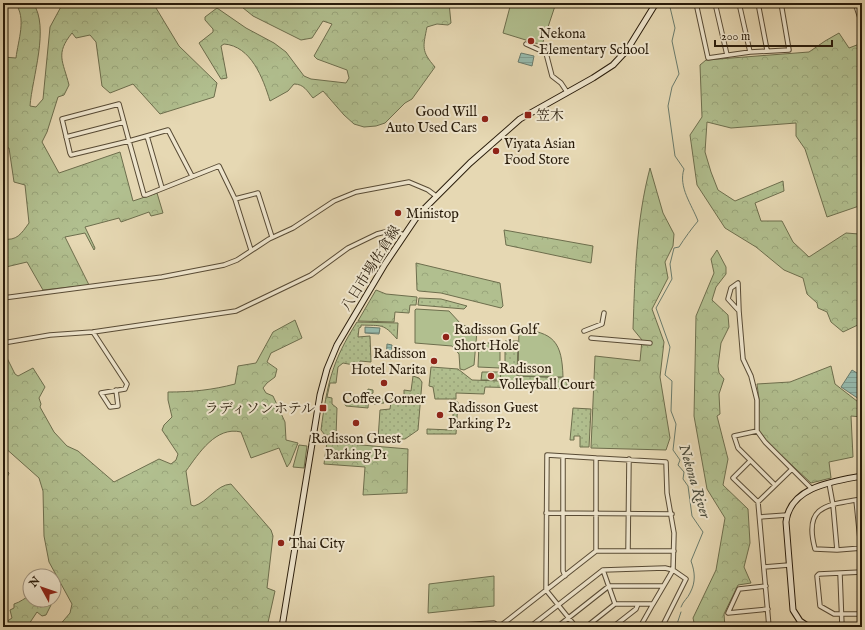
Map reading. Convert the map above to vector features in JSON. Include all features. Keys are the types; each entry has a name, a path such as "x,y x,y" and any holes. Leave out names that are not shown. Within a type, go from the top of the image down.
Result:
{"main road":[{"name":"八日市場佐倉線","path":"282,627 320,395 327,369 344,331 404,234 418,215 436,196 512,125 533,110 602,73 620,58 634,39 656,3"},
{"path":"809,627 795,616 789,565 787,515 790,509 811,488 862,476"}],"street":[{"path":"705,3 696,4 708,58 767,50 789,50 781,3"},
{"path":"715,3 727,55"},
{"path":"739,3 750,52"},
{"path":"758,3 767,50"},
{"path":"855,3 862,24"},
{"path":"526,44 544,51 547,56 552,76 567,92"},
{"path":"192,176 168,130 129,141 71,155 62,119 119,104 129,141 144,195 219,166 235,199 252,250"},
{"path":"66,138 124,122"},
{"path":"147,136 162,188"},
{"path":"3,298 77,289 208,269 232,262 272,237 292,228 334,201 356,192 409,182 428,190 436,196"},
{"path":"235,199 258,193 272,237"},
{"path":"3,343 50,335 93,332 236,311 311,275 348,248 377,234 393,230 404,234"},
{"path":"739,311 728,299 731,288 738,283 743,359 751,376 757,400 757,431 765,442 811,488"},
{"path":"584,331 602,324 604,313"},
{"path":"93,332 125,381 127,387 125,389 116,390 101,394 110,407 118,406 116,390"},
{"path":"591,338 650,342"},
{"path":"757,431 734,436 738,448 775,485"},
{"path":"576,627 546,590 547,455 666,462 667,493 672,514 674,551 673,570 662,586 640,627"},
{"path":"563,456 562,571 564,576"},
{"path":"596,458 596,551"},
{"path":"628,551 629,459"},
{"path":"750,461 733,478 758,502 769,627"},
{"path":"758,502 792,469"},
{"path":"829,483 833,505 837,550"},
{"path":"856,500 861,548 837,550 815,549 812,523 814,516 822,508 833,505 856,500 862,499"},
{"path":"546,513 672,514"},
{"path":"760,517 787,515"},
{"path":"423,627 494,623 499,627 504,625 596,551 674,551"},
{"path":"764,567 789,565"},
{"path":"530,627 603,570 665,568 673,570 686,579 662,627"},
{"path":"603,570 615,604"},
{"path":"862,572 817,574 820,606 831,613 862,614"},
{"path":"840,574 842,627"},
{"path":"557,627 609,586 662,586"},
{"path":"766,586 738,589 728,613 768,609"},
{"path":"586,627 615,604 653,604"},
{"path":"613,627 636,609 638,604"}],"green space":[{"path":"15,3 33,3 38,13 40,25 39,53 30,106 36,107 43,99 50,27 63,3 153,3 179,46 217,83 214,97 160,114 133,84 110,93 102,86 96,42 90,35 76,38 72,33 67,40 62,52 62,58 69,85 64,95 58,97 47,132 42,142 59,173 120,152 133,201 157,193 163,213 151,216 149,212 121,222 119,218 85,227 95,248 94,250 85,233 65,237 89,285 43,290 27,262 6,267 3,263 3,239 15,238 29,223 25,185 14,182 9,148 3,147 3,57 16,58 21,29 19,9"},
{"path":"237,3 449,3 451,23 448,25 437,24 427,27 424,44 425,53 435,67 412,99 405,103 385,123 376,126 364,127 354,124 323,91 313,98 303,87 294,84 288,91 270,101 264,83 249,57 233,46 224,44 221,46 227,78 221,79 199,43 213,32 213,29 205,20 205,17 217,8 246,28 274,43 286,52 304,76 311,79 346,83 349,78 347,70 317,59 314,56 332,24 323,21 312,38 301,40 253,16"},
{"path":"511,3 556,3 542,45 503,33"},
{"path":"839,33 849,48 862,43 862,205 827,217 805,149 796,136 796,123 731,128 707,122 705,152 718,190 735,201 783,181 784,191 755,203 761,221 782,221 793,242 809,257 846,233 859,234 862,231 862,323 843,332 831,322 827,312 818,308 817,303 807,294 803,278 784,270 756,247 725,228 697,185 690,135 702,117 700,65 706,60 809,52"},
{"path":"650,168 663,213 674,234 673,246 665,262 668,278 652,309 664,342 660,377 670,438 666,450 591,448 595,356 640,361 642,340 633,329 636,268 639,228 645,188"},
{"path":"504,230 593,246 591,263 506,245"},
{"path":"717,250 726,267 726,274 716,287 712,300 728,315 729,327 721,343 718,366 719,373 724,379 719,394 720,414 717,416 728,459 723,485 748,509 750,543 744,567 751,583 738,585 724,614 725,627 695,627 693,618 716,570 725,518 707,489 694,416 696,316 714,273 711,259"},
{"path":"416,263 500,283 503,306 501,308 441,293 419,291 417,290"},
{"path":"376,290 386,294 417,297 416,305 410,305 409,313 395,312 394,322 358,321"},
{"path":"419,298 441,299 467,306 464,309 418,305"},
{"name":"Radisson Golf Short Hole","path":"416,309 449,311 461,324 477,331 474,365 464,370 460,369 459,354 452,346 415,343"},
{"path":"295,320 302,338 271,353 267,362 277,369 275,377 263,388 266,393 273,396 285,422 286,440 298,443 290,463 287,467 279,448 251,458 241,432 232,431 224,433 209,442 186,471 191,505 194,506 199,504 216,490 231,484 271,530 273,536 267,588 275,591 267,627 58,627 70,613 72,604 62,586 62,568 52,568 49,562 44,536 43,491 39,478 3,446 3,350 15,374 18,376 33,368 45,387 39,398 41,404 40,407 54,432 67,446 78,451 114,482 159,459 171,464 176,460 178,454 162,430 164,425 172,417 168,400 168,392 202,390 235,384 238,366 256,363 273,332"},
{"path":"357,322 398,323 397,339 382,326 361,325 359,328 358,337 370,336 371,362 360,361 359,366 343,363 338,367 336,383 330,383 327,397 332,398 332,404 337,408 336,436 325,435 321,430 328,386 336,361"},
{"path":"519,329 531,330 540,333 548,336 554,341 561,355 563,377 518,376"},
{"path":"505,341 518,341 517,376 567,378 567,389 485,387 484,394 456,393 456,399 435,399 433,387 429,386 431,367 458,369 472,380 500,381 501,368 505,368"},
{"path":"479,343 500,343 500,368 478,367"},
{"path":"831,366 835,384 862,405 862,417 851,416 853,457 829,462 831,478 811,483 766,441 758,431 759,399 757,384 790,382"},
{"name":"Radisson Volleyball Court","path":"482,372 501,372 500,380 481,380"},
{"path":"413,376 419,378 422,382 418,430 405,439 378,439 380,410 390,409 392,395 404,396 404,390 411,391"},
{"path":"368,389 373,390 373,393 369,395 368,408 346,406 343,401 343,395 345,395 345,400 356,401 357,396 363,396 363,403 367,403"},
{"path":"374,399 383,399 384,403 374,404 372,402"},
{"path":"454,401 458,402 456,434 427,434 427,429 452,430"},
{"path":"573,408 591,409 589,447 580,447 580,436 574,436 574,440 570,440"},
{"path":"327,442 408,449 407,493 363,495 365,467 324,464"},
{"path":"299,445 307,446 304,468 293,467"},
{"path":"3,467 9,473 3,487"},
{"path":"494,576 494,606 428,613 429,584"},
{"path":"22,600 22,608 50,608 46,615 42,616 37,612 27,627 3,627 3,616 6,622 12,618 10,610 14,608 14,604"}],"water":[{"path":"521,53 534,56 532,66 518,62"},
{"path":"365,327 380,328 379,334 365,333"},
{"path":"387,344 392,345 391,359 386,359"},
{"path":"852,370 862,376 862,401 841,387"}],"waterway":[{"name":"Nekona River","path":"669,3 675,28 672,41 679,74 672,87 668,106 675,156 684,169 684,189 698,221 679,247 674,248 670,264 672,279 656,308 670,347 665,375 672,381 671,411 676,424 673,450 680,460 678,465 684,472 683,479 688,486 692,516 703,532 691,561 694,573 692,589 681,607"},
{"name":"Nekona River","path":"676,627 681,612"}],"place":[{"name":"Nekona Elementary School","path":"531,41"},
{"name":"笠木","path":"528,115"},
{"name":"Good Will Auto Used Cars","path":"485,119"},
{"name":"Viyata Asian Food Store","path":"496,151"},
{"name":"Ministop","path":"398,213"},
{"name":"Radisson Golf Short Hole","path":"446,337"},
{"name":"Radisson Hotel Narita","path":"434,361"},
{"name":"Radisson Volleyball Court","path":"491,376"},
{"name":"Coffee Corner","path":"384,383"},
{"name":"ラディソンホテル","path":"323,408"},
{"name":"Radisson Guest Parking P2","path":"440,415"},
{"name":"Radisson Guest Parking P1","path":"356,423"},
{"name":"Thai City","path":"281,543"}]}
